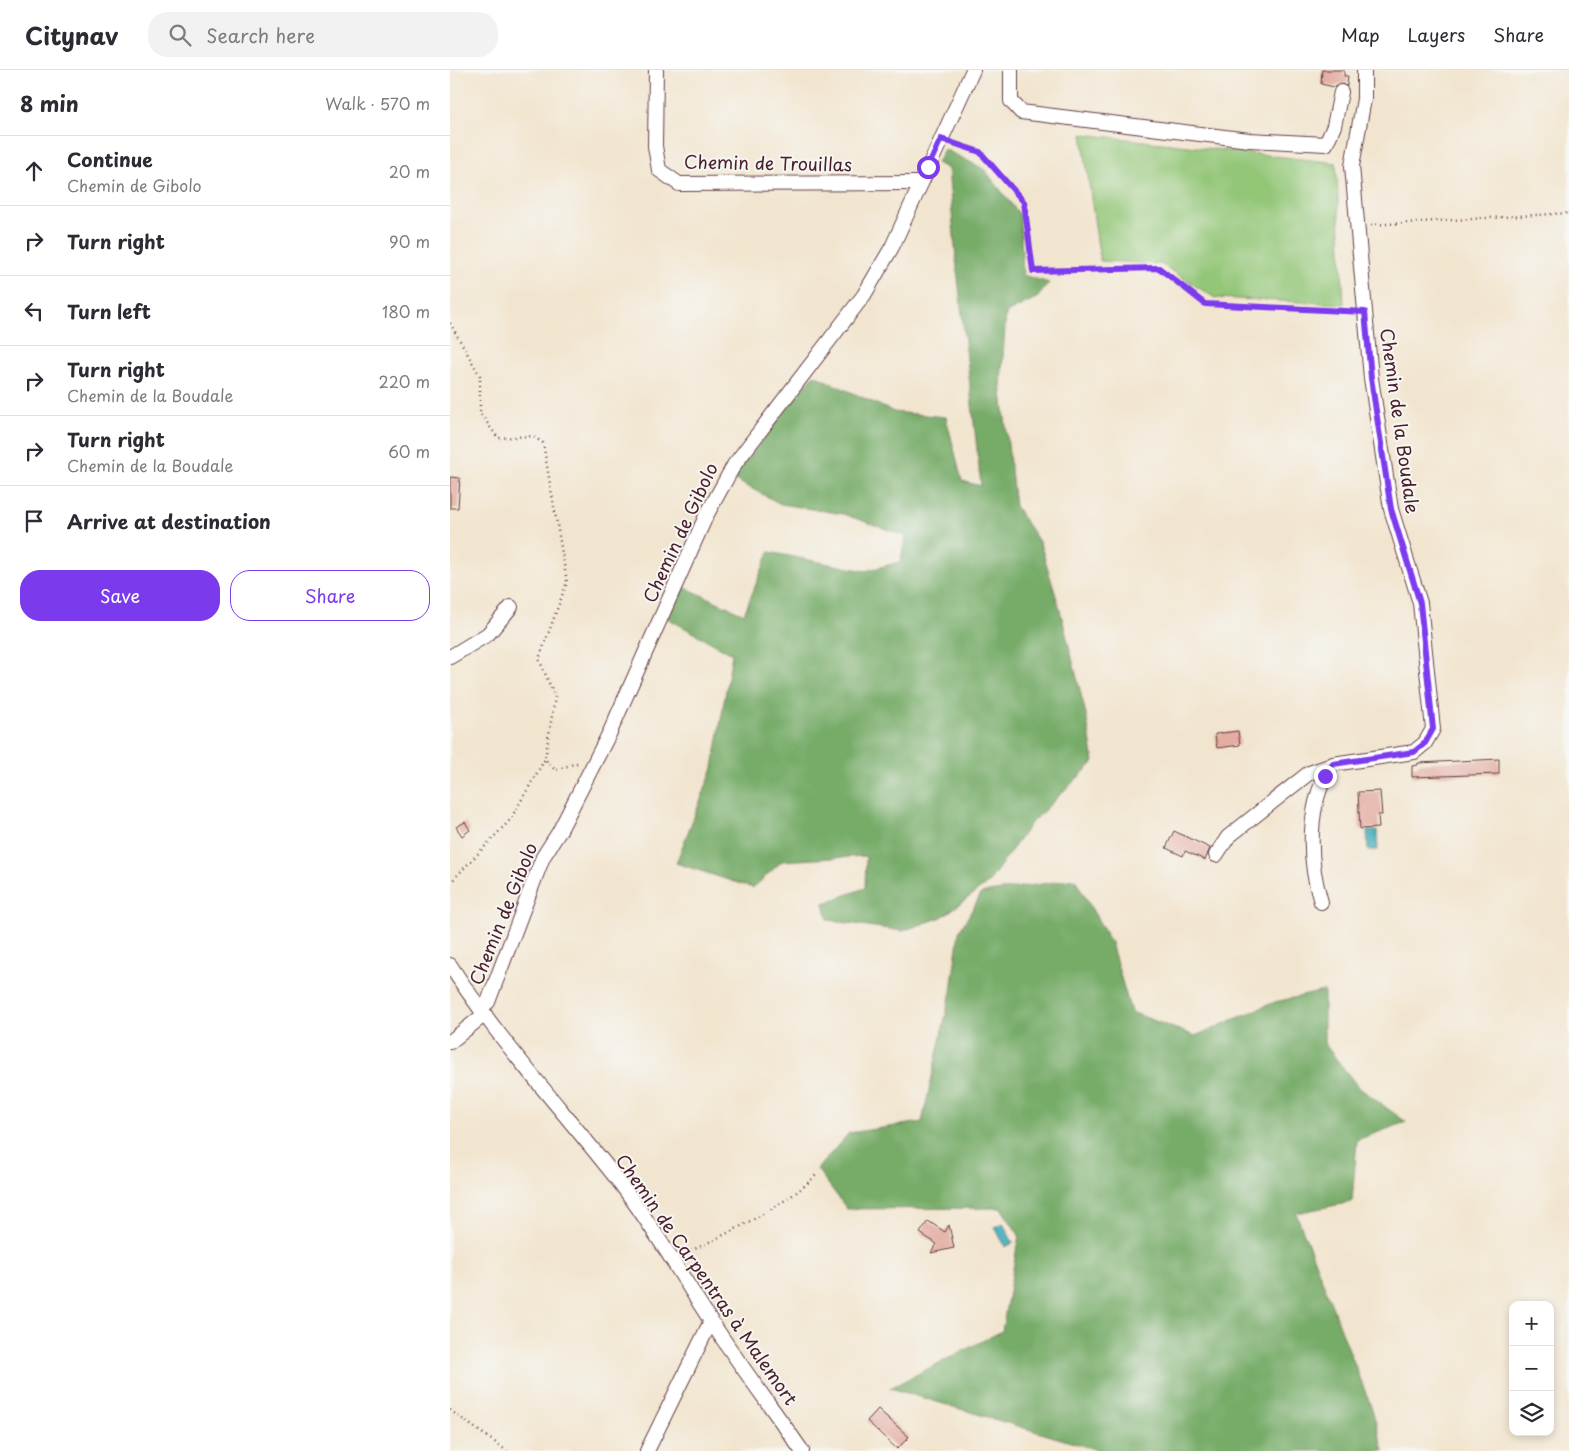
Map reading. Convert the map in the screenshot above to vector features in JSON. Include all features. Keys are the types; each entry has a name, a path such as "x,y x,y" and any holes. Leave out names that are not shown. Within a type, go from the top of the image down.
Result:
{"street":[{"name":"Chemin de Trouillas","path":"656,70 655,146 659,170 679,184 921,184"},
{"name":"Chemin de Gibolo","path":"450,1042 482,1011 488,1002 543,857 560,832 597,757 656,631 706,516 734,465 864,295 892,247 973,70"},
{"path":"1011,70 1011,102 1021,112 1249,140 1326,144 1334,126 1341,92"},
{"name":"Chemin de la Boudale","path":"1216,855 1228,837 1309,773 1333,764 1414,752 1425,743 1433,729 1420,603 1391,509 1371,378 1352,166 1364,99 1364,70"},
{"path":"450,657 488,634 510,607"},
{"path":"1320,902 1315,883 1310,832 1325,776 1333,764"},
{"name":"Chemin de Carpentras à Malemort","path":"450,965 482,1011 551,1100 618,1180 672,1259 711,1321 802,1451"},
{"path":"647,1451 711,1321"}],"path":[{"path":"941,139 980,152 1024,202 1033,271 1159,268 1205,304 1365,312"},
{"path":"1357,226 1569,213"},
{"path":"450,323 480,376 480,413 498,438 533,436 544,443 567,582 539,659 555,697 545,759 510,820 450,883"},
{"path":"545,759 555,770 597,757"},
{"path":"672,1259 716,1239 802,1190 816,1175"},
{"path":"450,1410 506,1451"}],"green space":[{"path":"1082,134 1336,163 1344,304 1215,298 1161,264 1100,261"},
{"path":"944,149 984,169 1020,215 1023,275 1049,283 1038,297 1006,313 1001,384 1015,506 1040,543 1059,606 1086,714 1094,762 1031,823 988,883 942,917 902,931 828,920 824,903 865,888 866,856 782,861 753,888 676,863 713,768 732,654 667,618 684,587 744,614 769,552 865,571 900,562 906,536 843,514 781,504 735,480 740,468 814,375 894,412 946,417 962,481 981,486 948,169 937,163"},
{"path":"1075,879 1111,943 1131,1012 1195,1036 1275,1002 1324,991 1324,1043 1358,1087 1406,1122 1357,1140 1352,1202 1296,1213 1372,1409 1384,1451 1101,1451 890,1388 1002,1331 1019,1235 1001,1208 847,1209 817,1169 849,1133 922,1122 951,991 959,932 982,893"}],"water":[{"path":"1377,830 1378,850 1368,850 1367,831"},
{"path":"1003,1223 1013,1243 1005,1247 995,1227"}],"building":[{"path":"1322,70 1344,70 1344,76 1348,76 1347,86 1339,84 1334,87 1321,84"},
{"path":"450,477 460,478 458,508 450,508"},
{"path":"1238,731 1240,745 1217,748 1215,734"},
{"path":"1499,759 1499,774 1412,777 1412,766 1418,765 1418,763"},
{"path":"1380,791 1382,815 1378,815 1379,828 1360,829 1358,792"},
{"path":"465,822 470,830 462,836 456,827"},
{"path":"1174,831 1210,848 1205,860 1185,851 1183,856 1166,848"},
{"path":"928,1221 945,1232 949,1225 954,1248 931,1253 937,1244 920,1233"},
{"path":"878,1409 909,1437 897,1449 867,1421"}],"route":[{"path":"928,167 941,139 980,152 1024,202 1033,271 1159,268 1205,304 1365,312 1371,378 1391,509 1420,603 1433,729 1425,743 1414,752 1333,764 1325,776"}]}
